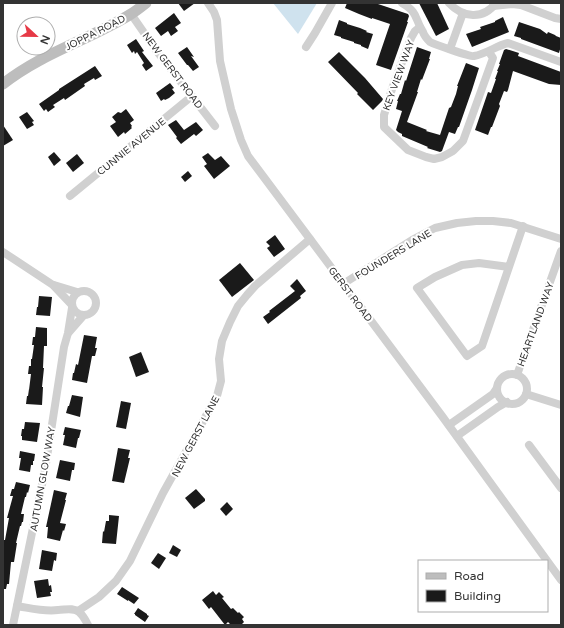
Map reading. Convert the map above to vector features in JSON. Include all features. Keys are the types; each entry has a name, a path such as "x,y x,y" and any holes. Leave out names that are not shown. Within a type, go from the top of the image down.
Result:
{"street":[{"name":"JOPPA ROAD","path":"3,84 33,63 103,29 131,14 146,3"},
{"name":"GERST ROAD","path":"208,3 217,20 220,61 231,108 241,140 248,156 457,436 547,560"},
{"path":"306,47 332,3"},
{"path":"402,3 410,7 415,14 423,33 431,42 462,54 472,57 489,52 508,43 561,62"},
{"path":"450,3 458,11 474,15 484,12 494,5 520,4 561,19"},
{"path":"450,49 463,13"},
{"name":"NEW GERST ROAD","path":"131,14 156,50 215,126"},
{"name":"KEY VIEW WAY","path":"420,27 415,31 411,38 392,89 384,115 384,127 408,150 426,158 434,159 442,157 453,151 462,141 493,58 489,52"},
{"name":"CUNNIE AVENUE","path":"70,196 192,96"},
{"name":"FOUNDERS LANE","path":"343,284 412,240 435,228 457,223 493,221 511,223 561,239"},
{"path":"509,267 480,263 462,265 435,277 417,288 467,356 482,346 509,267 523,226"},
{"name":"NEW GERST LANE","path":"78,611 99,597 116,581 130,561 163,493 217,396 221,381 220,359 222,341 238,306 255,286 310,239"},
{"name":"HEARTLAND WAY","path":"517,375 561,251"},
{"path":"3,252 53,285 72,306 77,314 83,316 94,311 96,300 94,296 88,292 77,292 53,285"},
{"path":"72,306 73,297 77,292"},
{"name":"AUTUMN GLOW WAY","path":"13,625 44,477 64,347 68,333 72,306"},
{"name":"AUTUMN GLOW WAY","path":"68,333 83,316"},
{"name":"HEARTLAND WAY","path":"448,425 493,394 501,379 510,374 517,375 523,379 527,388 526,394"},
{"path":"497,388 500,397 507,402 511,403 520,401 526,394 561,405"},
{"path":"457,436 507,402"},
{"path":"529,446 561,488"},
{"name":"GERST ROAD","path":"548,562 561,580"},
{"path":"17,606 42,610 57,611 69,609 78,611 88,625"}],"water":[{"path":"273,3 317,3 298,34"}],"building":[{"path":"178,3 195,3 184,11"},
{"path":"347,3 375,3 408,14 408,22 391,70 376,65 390,24 372,19 345,8"},
{"path":"419,3 437,3 449,29 436,36"},
{"path":"174,13 181,23 175,27 178,31 171,36 168,31 161,36 155,28"},
{"path":"503,17 509,32 472,47 466,34 481,29 480,27 495,22"},
{"path":"339,20 373,34 368,49 334,35"},
{"path":"519,22 540,29 547,34 548,32 561,38 559,53 514,36"},
{"path":"136,39 144,51 142,52 153,66 146,71 142,65 144,63 137,52 135,54 134,51 132,53 127,45"},
{"path":"187,47 194,57 191,56 199,67 193,71 178,53"},
{"path":"417,47 431,52 430,59 422,80 421,79 407,122 427,130 426,131 440,135 466,63 479,68 459,127 455,134 449,132 442,151 440,152 427,148 428,147 402,136 402,134 396,130 402,111 396,109 397,101 401,94 405,80 406,81"},
{"path":"506,49 519,53 518,56 561,72 561,85 549,84 513,71 508,90 507,92 504,91 499,104 500,106 488,135 475,130 488,92 491,93 499,64 504,50"},
{"path":"339,52 365,78 383,99 373,110 328,62"},
{"path":"95,66 102,76 95,80 94,78 84,84 85,86 65,100 64,98 53,105 55,107 48,112 46,109 44,111 39,104"},
{"path":"170,83 174,88 172,89 175,93 169,98 161,101 156,93"},
{"path":"126,109 134,120 130,123 132,128 125,134 124,132 118,137 110,126 116,122 112,117 118,112 121,113"},
{"path":"27,112 34,121 32,122 34,125 27,129 19,117"},
{"path":"176,120 184,130 196,122 203,130 196,136 194,134 181,144 168,125"},
{"path":"3,125 13,140 3,146"},
{"path":"54,152 61,160 54,166 48,157"},
{"path":"208,153 215,160 221,156 230,166 214,179 204,166 207,164 202,157"},
{"path":"77,154 84,163 73,172 66,163"},
{"path":"188,171 192,176 185,182 181,177"},
{"path":"275,235 285,249 274,257 267,248 270,246 266,242"},
{"path":"240,263 254,280 232,297 219,280"},
{"path":"297,279 306,291 300,296 301,298 268,324 263,317 295,291 290,286"},
{"path":"39,296 52,297 50,316 36,315"},
{"path":"36,327 47,328 47,346 44,346 42,405 26,404 31,374 28,374 29,366 31,366 34,345 32,345 33,337 35,337"},
{"path":"84,335 97,337 95,348 97,348 95,356 92,356 87,383 72,380 76,364 78,365"},
{"path":"141,352 149,372 136,377 129,357"},
{"path":"72,395 83,397 80,417 66,413"},
{"path":"121,401 131,403 126,429 116,427"},
{"path":"25,422 40,423 37,442 22,440 22,429 24,429"},
{"path":"65,427 81,430 76,448 63,445"},
{"path":"118,448 130,450 128,458 130,458 124,483 112,481"},
{"path":"20,451 35,454 30,472 19,470 21,458 19,458"},
{"path":"60,460 75,463 70,481 56,478"},
{"path":"16,482 30,485 28,493 27,492 25,497 21,514 24,514 23,522 20,526 16,543 14,562 11,562 9,584 7,584 6,589 3,589 3,540 5,540 9,518 7,518 13,496 10,496"},
{"path":"196,489 205,501 194,509 185,498"},
{"path":"54,490 67,493 60,523 66,524 60,541 47,538 48,527 46,527"},
{"path":"227,502 233,509 226,516 220,509"},
{"path":"109,515 119,516 116,544 102,543 103,531 104,532 106,521 109,521"},
{"path":"173,545 181,550 177,557 169,553"},
{"path":"42,550 57,553 52,571 39,569"},
{"path":"158,553 166,558 159,569 151,563"},
{"path":"48,579 49,586 51,585 51,596 37,598 34,581"},
{"path":"122,587 139,598 134,604 117,594"},
{"path":"213,591 216,595 219,592 224,597 222,598 231,609 233,608 244,617 242,619 244,622 241,625 231,625 228,622 225,625 211,607 209,609 202,600"},
{"path":"138,608 149,616 145,622 134,614"}]}
